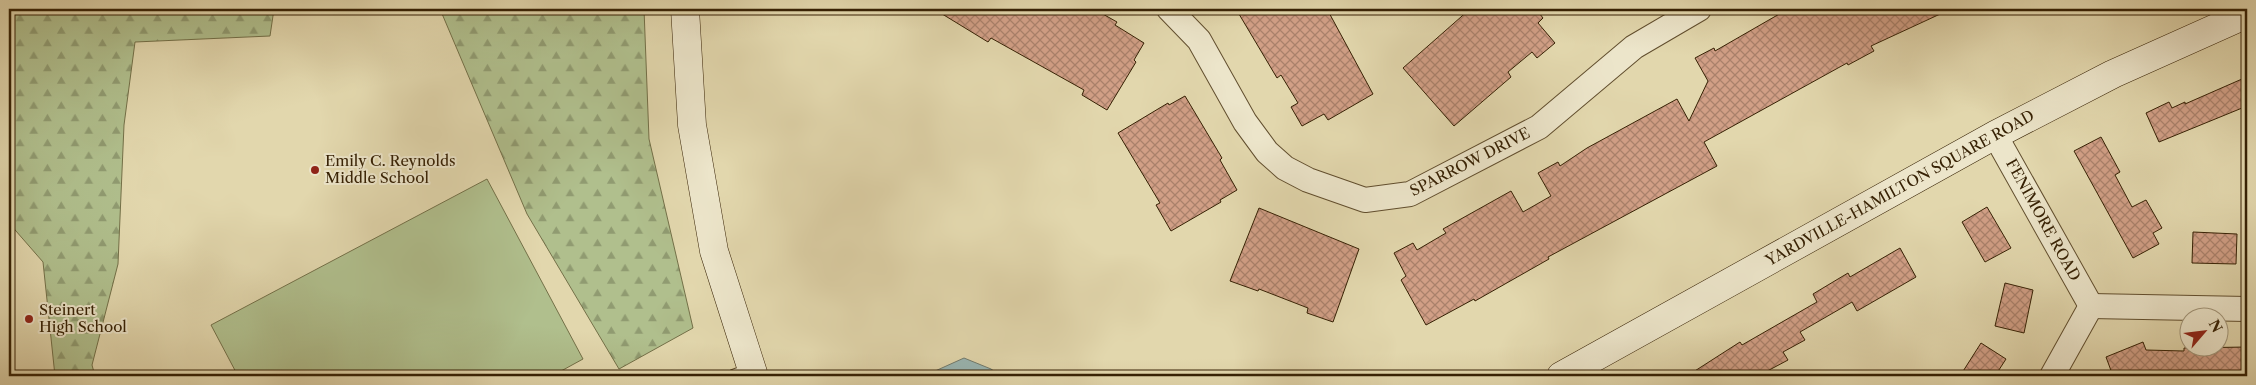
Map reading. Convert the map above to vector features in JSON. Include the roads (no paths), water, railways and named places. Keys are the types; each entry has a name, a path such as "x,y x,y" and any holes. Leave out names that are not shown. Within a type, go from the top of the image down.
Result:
{"street":[{"path":"685,9 692,125 714,251 746,374"},
{"name":"SPARROW DRIVE","path":"1176,11 1199,40 1245,122 1267,152 1285,168 1308,180 1365,200 1410,194 1539,127 1634,47 1699,9"},
{"name":"YARDVILLE-HAMILTON SQUARE ROAD","path":"1561,376 1995,135 2113,74 2247,14"},
{"name":"FENIMORE ROAD","path":"1995,135 2091,306"},
{"path":"2052,376 2091,306 2247,309"}],"water":[{"path":"964,358 991,369 1001,376 924,376"}],"place":[{"name":"Emily C. Reynolds Middle School","path":"315,170"},
{"name":"Steinert High School","path":"29,319"}]}
